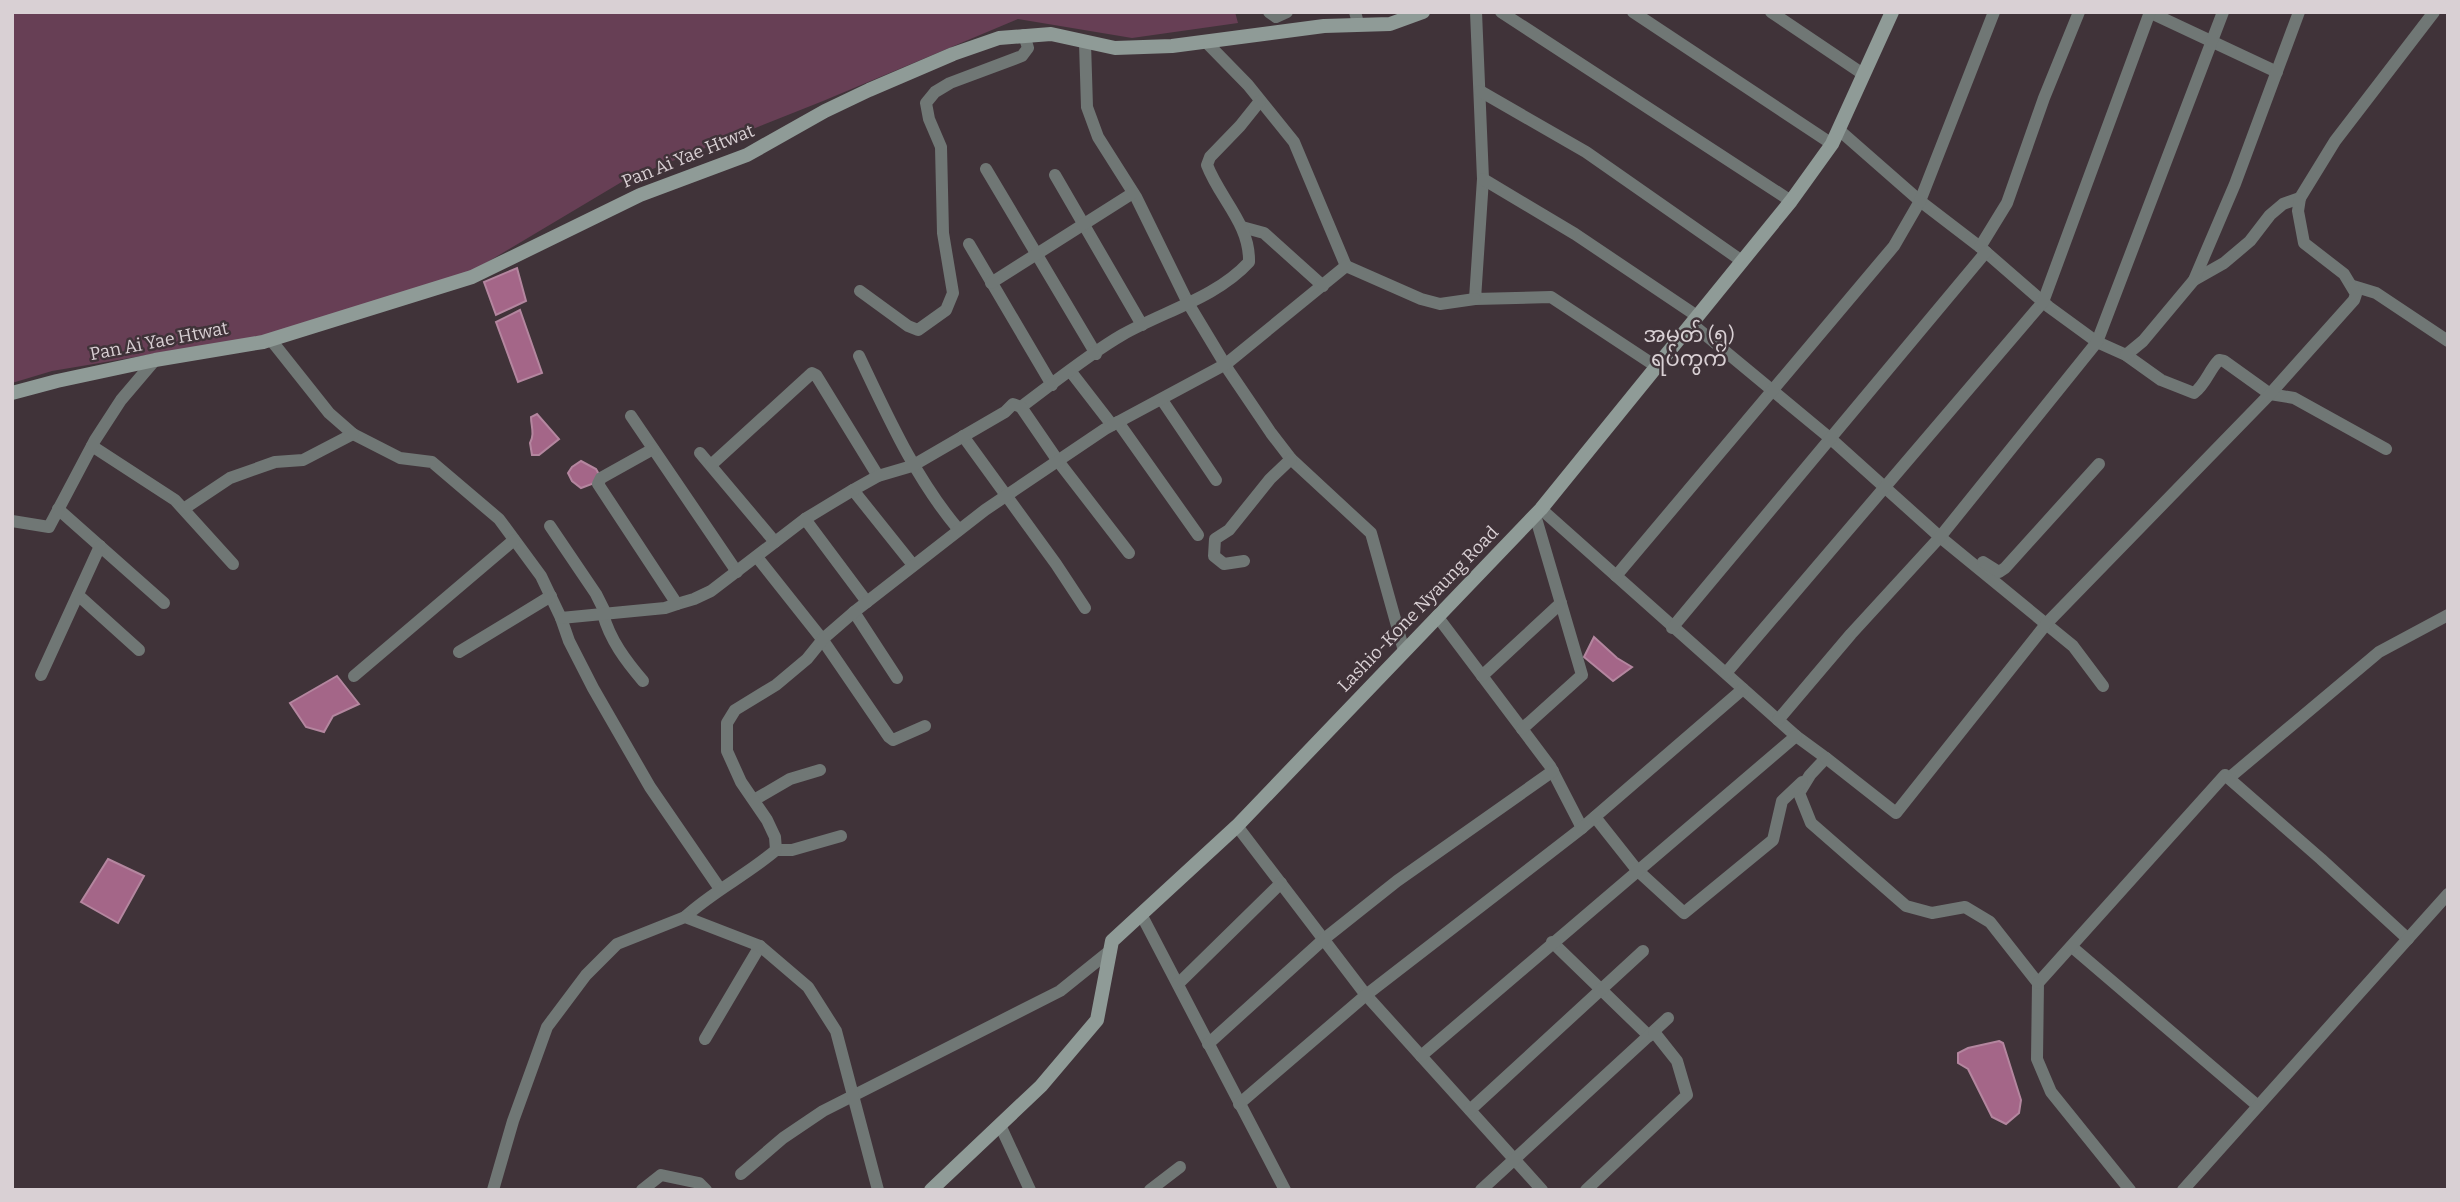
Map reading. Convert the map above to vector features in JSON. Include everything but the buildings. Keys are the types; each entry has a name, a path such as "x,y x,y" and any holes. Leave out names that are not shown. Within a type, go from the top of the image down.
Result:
{"main road":[{"name":"Pan Ai Yae Htwat","path":"12,393 155,360 271,340 472,277 639,195 747,155 825,111 869,90 953,54 999,38 1051,34 1115,48 1206,42 1356,18 1390,24 1423,12"},
{"name":"Lashio-Kone Nyaung Road","path":"931,1190 1041,1086 1097,1020 1112,942 1237,826 1538,512 1657,367 1791,201 1832,144 1892,12"}],"street":[{"path":"1269,12 1276,16 1287,12"},
{"path":"1475,299 1483,179 1476,12"},
{"path":"1501,12 1791,201"},
{"path":"1633,12 1832,144"},
{"path":"1771,12 1863,75"},
{"path":"1616,576 1894,246 1920,201 1994,12"},
{"path":"1672,628 1831,439 1983,250 2007,203 2044,98 2079,12"},
{"path":"1726,673 2043,302 2149,12 2277,72"},
{"path":"1778,720 1851,634 1940,537 2098,342 2223,12"},
{"path":"2126,355 2143,341 2194,280 2235,184 2299,12"},
{"path":"1538,512 1616,576 1796,736 1896,813 2047,623 2270,394 2354,300 2356,294 2353,286 2344,274 2304,243 2298,211 2300,198 2335,141 2434,12"},
{"path":"860,291 908,326 918,330 946,310 953,293 943,233 942,147 929,119 926,103 935,92 950,83 1022,56 1028,48 1024,35"},
{"path":"1206,42 1248,85 1294,142 1346,266 1421,299 1440,304 1475,299 1551,297 1657,367"},
{"path":"1085,43 1087,107 1098,137 1133,193 1188,303 1271,433 1291,459 1371,533 1404,651"},
{"path":"1480,91 1586,152 1742,261"},
{"path":"1021,407 1121,335 1206,294 1242,270 1249,262 1249,247 1242,227 1207,165 1209,157 1260,101"},
{"path":"1839,130 2043,302 2098,342 2126,355 2161,380 2194,393 2206,381 2214,365 2220,360 2224,361 2270,394 2294,398 2386,449"},
{"path":"986,169 1096,354"},
{"path":"1055,175 1142,325"},
{"path":"1483,179 1575,234 1694,320 1771,391 1831,439 1940,537 2073,646 2103,686"},
{"path":"991,283 1133,193"},
{"path":"2194,280 2250,241 2270,215 2283,204 2300,198"},
{"path":"1242,227 1264,233 1323,286"},
{"path":"969,244 1052,385"},
{"path":"776,850 775,837 741,782 727,751 727,723 735,710 776,685 807,659 822,639 913,565 936,551 959,530 1115,424 1226,364 1346,266"},
{"path":"2353,286 2376,293 2448,341"},
{"path":"271,340 329,413 353,434 400,458 432,462 499,519 541,576 593,688 650,787 720,889"},
{"path":"859,356 912,466 940,508 959,530"},
{"path":"12,520 49,527 92,446 121,400 155,360"},
{"path":"1071,372 1115,424 1198,536"},
{"path":"711,465 812,373 878,476"},
{"path":"1162,400 1216,480"},
{"path":"561,618 665,608 711,591 805,519 878,476 912,466 1013,404 1021,407 1058,461 1129,553"},
{"path":"631,416 737,572"},
{"path":"184,508 230,478 275,462 303,460 353,434"},
{"path":"963,436 1086,608"},
{"path":"92,446 184,508 233,564"},
{"path":"653,449 601,478 598,484 677,604"},
{"path":"700,453 775,542"},
{"path":"1244,561 1224,564 1214,556 1215,539 1229,530 1270,479 1291,459"},
{"path":"1940,537 1960,545 1998,572 2005,568 2099,464"},
{"path":"853,490 913,565"},
{"path":"58,509 164,603"},
{"path":"1522,729 1582,675 1538,512"},
{"path":"805,519 867,602"},
{"path":"550,526 596,594 605,614 608,631 629,666 643,681"},
{"path":"354,676 514,541"},
{"path":"41,675 100,546"},
{"path":"757,557 822,639 893,740 925,726"},
{"path":"78,594 139,650"},
{"path":"459,652 551,596"},
{"path":"1482,676 1561,603"},
{"path":"854,612 897,678"},
{"path":"2229,778 2379,652 2448,615"},
{"path":"1437,616 1553,771 1582,828"},
{"path":"1239,1104 1366,995 1582,828 1743,689"},
{"path":"1421,1056 1796,736"},
{"path":"1595,817 1637,870 1684,913 1773,840 1782,801 1826,758"},
{"path":"754,800 790,779 820,770"},
{"path":"1208,1044 1324,939 1397,881 1553,771"},
{"path":"1810,775 1799,793 1811,823 1906,906 1931,914 1965,907 1990,922 2038,983 2037,1059 2051,1092 2130,1190"},
{"path":"2038,983 2225,775 2408,939"},
{"path":"1237,826 1366,995 1542,1190"},
{"path":"493,1190 513,1121 547,1027 586,975 617,944 685,917 704,900 764,861 776,850 792,850 841,836"},
{"path":"1178,984 1281,883"},
{"path":"2183,1190 2448,894"},
{"path":"1142,916 1285,1190"},
{"path":"685,917 760,946 808,987 835,1031 878,1190"},
{"path":"1552,942 1677,1061 1687,1095 1586,1190"},
{"path":"705,1039 760,946"},
{"path":"2072,947 2258,1105"},
{"path":"741,1174 783,1138 824,1111 1060,991 1111,950"},
{"path":"1470,1110 1643,951"},
{"path":"1481,1190 1668,1018"},
{"path":"1000,1125 1030,1190"},
{"path":"1150,1190 1180,1167"},
{"path":"642,1190 661,1175 699,1183 706,1190"}],"shaded area":[{"path":"12,12 1235,12 1238,23 1132,38 1018,19 625,180 469,273 272,334 52,371 12,383"},
{"path":"517,268 526,301 496,315 484,282"},
{"path":"520,310 542,373 518,382 496,322"},
{"path":"537,414 559,439 539,455 532,455 531,417"},
{"path":"581,461 596,469 600,476 592,484 581,488 572,481 568,473"},
{"path":"1594,637 1617,658 1632,667 1613,681 1584,657"},
{"path":"337,676 359,704 333,716 324,732 306,727 290,703"},
{"path":"108,859 144,876 118,923 81,902"},
{"path":"1999,1041 2003,1043 2021,1100 2019,1113 2006,1124 1992,1117 1968,1069 1958,1063 1958,1053"}],"district":[{"name":"အမှတ် (၅) ရပ်ကွက်","path":"1689,347"}]}
